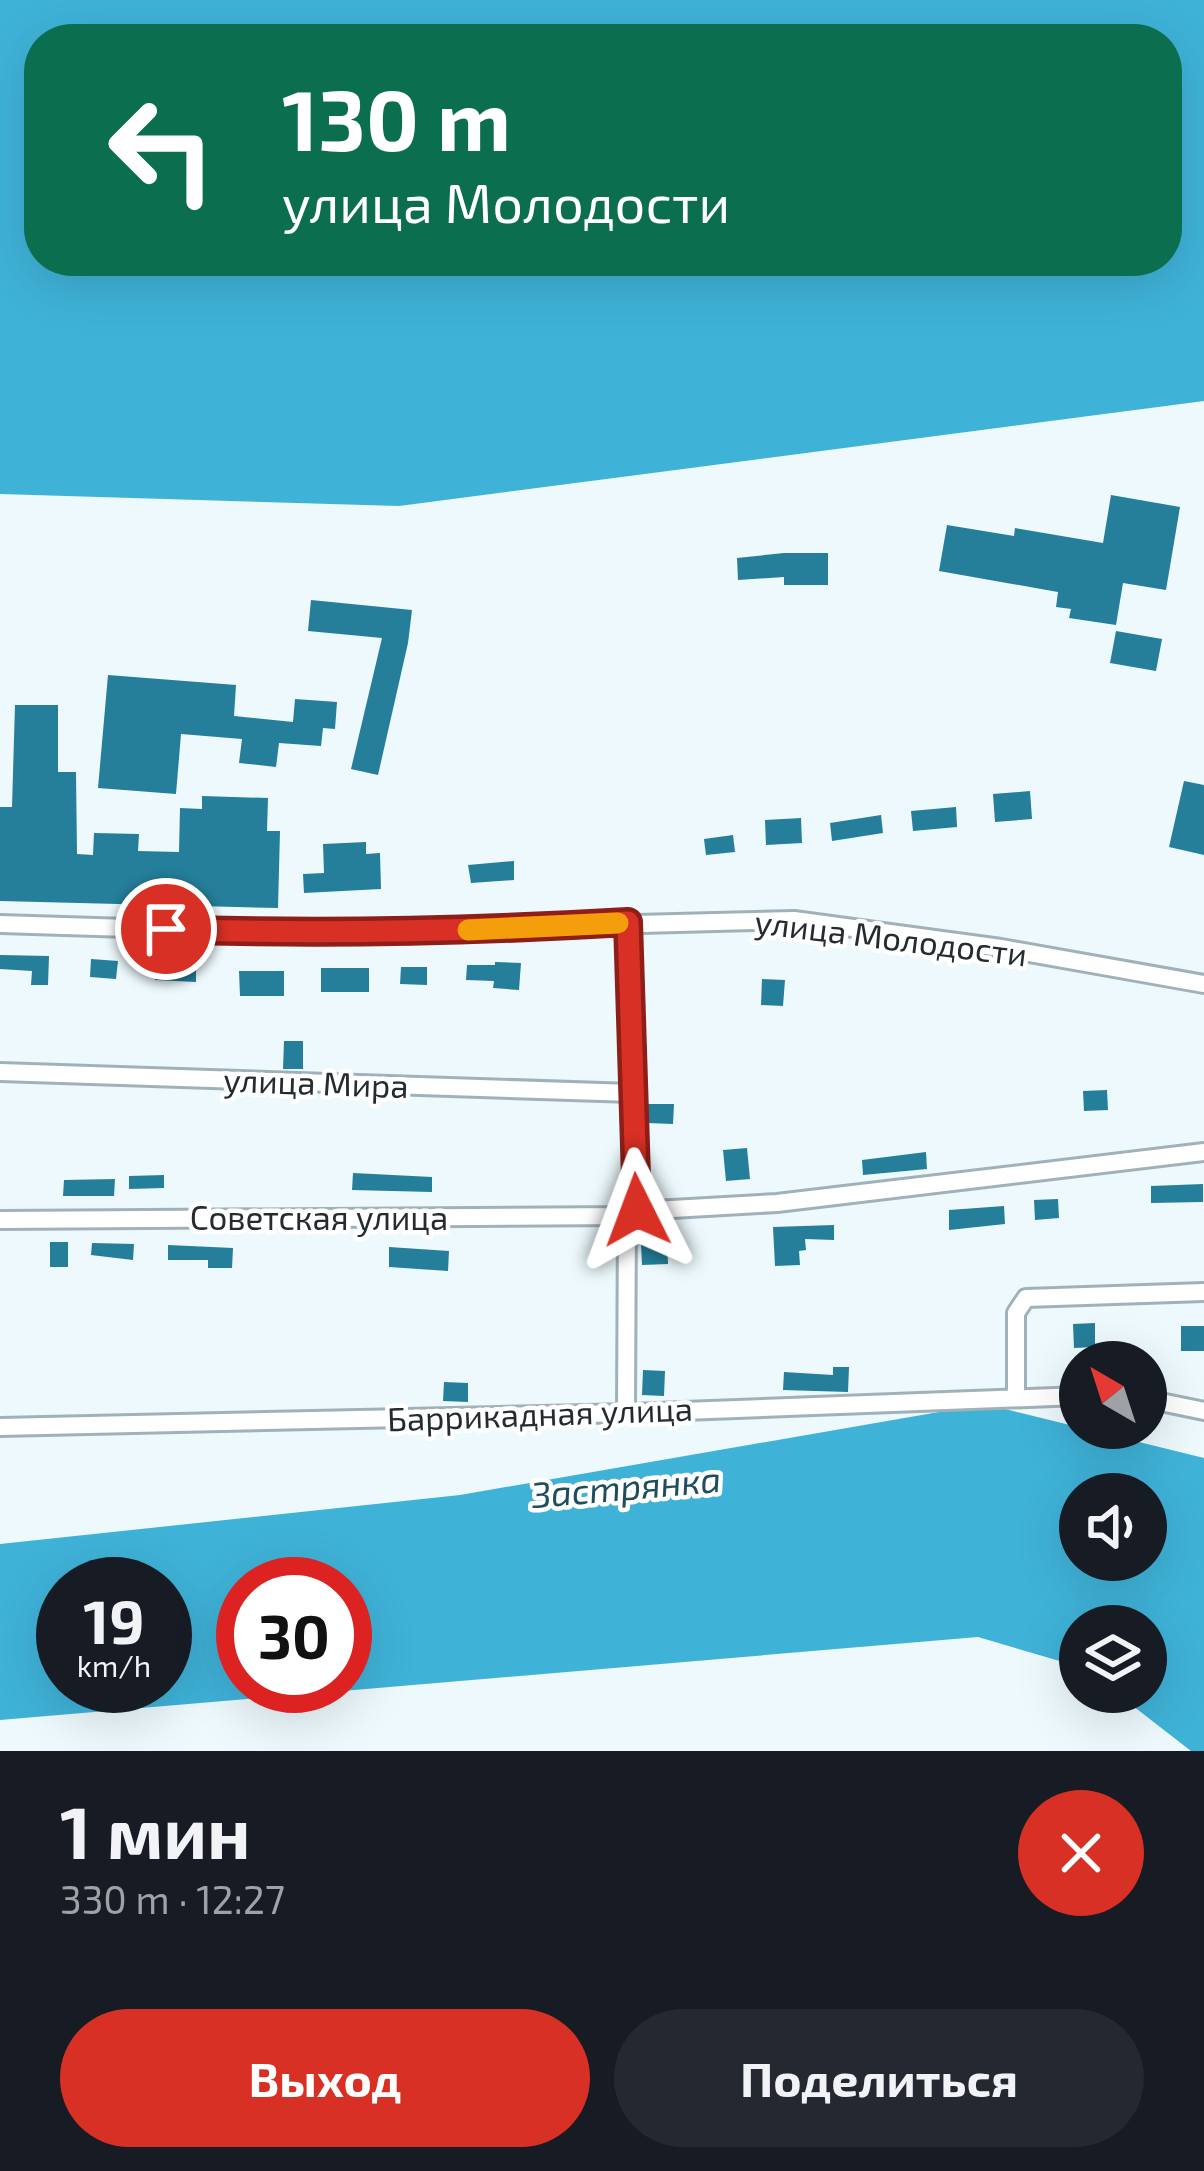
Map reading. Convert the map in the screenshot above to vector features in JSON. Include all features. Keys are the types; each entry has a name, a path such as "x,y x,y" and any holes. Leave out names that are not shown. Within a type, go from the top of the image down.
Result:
{"street":[{"name":"улица Молодости","path":"0,924 290,933 794,920 1001,948 1204,984"},
{"path":"626,1412 632,1213 628,922"},
{"name":"улица Мира","path":"0,1072 632,1093"},
{"name":"Советская улица","path":"0,1220 632,1213 777,1203 1204,1152"},
{"path":"1016,1398 1016,1313 1026,1298 1204,1292"},
{"name":"Баррикадная улица","path":"0,1427 1059,1397"},
{"path":"1167,1404 1204,1412"}],"water":[{"path":"0,0 1204,0 1204,401 399,506 0,494"},
{"name":"Застрянка","path":"985,1404 1059,1422 1059,1449 1167,1449 1204,1458 1204,1751 1191,1751 1142,1713 1167,1713 1167,1605 1059,1605 1059,1661 978,1637 372,1688 372,1557 216,1557 216,1702 192,1704 192,1557 36,1557 36,1713 82,1713 0,1720 0,1544 460,1495"}],"building":[{"path":"1111,495 1180,507 1166,590 1123,583 1116,625 1069,618 1071,609 1056,607 1058,592 939,571 947,525 1014,536 1015,528 1103,543"},
{"path":"828,553 828,585 784,585 784,577 738,580 737,558"},
{"path":"311,600 412,610 378,775 351,769 382,638 308,631"},
{"path":"1116,631 1162,639 1156,671 1110,663"},
{"path":"108,675 236,685 234,716 293,722 295,699 337,702 335,729 323,728 321,746 279,743 276,767 239,763 242,739 181,734 176,794 98,788"},
{"path":"15,705 58,705 58,772 76,772 77,854 93,855 94,833 139,834 138,851 179,852 180,808 202,809 202,796 268,798 267,831 280,831 278,908 0,901 0,807 12,807"},
{"path":"1184,781 1204,785 1204,855 1169,847"},
{"path":"1030,791 1032,819 995,822 993,794"},
{"path":"956,807 957,827 913,831 911,811"},
{"path":"881,815 883,833 832,841 830,823"},
{"path":"801,818 802,843 766,845 765,820"},
{"path":"733,835 735,852 706,855 704,839"},
{"path":"366,842 366,854 380,853 381,889 304,893 303,874 324,873 323,844"},
{"path":"514,861 514,880 471,883 468,865"},
{"path":"0,955 49,956 48,985 31,985 32,971 0,969"},
{"path":"91,959 118,961 116,979 90,977"},
{"path":"154,963 196,963 196,982 155,980"},
{"path":"521,963 519,990 493,988 494,981 466,980 467,965"},
{"path":"401,967 427,967 427,985 400,984"},
{"path":"321,968 369,968 369,992 321,992"},
{"path":"239,971 284,971 284,996 240,996"},
{"path":"762,979 785,980 783,1006 761,1005"},
{"path":"284,1041 303,1041 303,1069 283,1069"},
{"path":"1107,1090 1108,1110 1084,1111 1083,1091"},
{"path":"647,1104 674,1104 673,1124 647,1123"},
{"path":"747,1148 750,1179 726,1181 723,1150"},
{"path":"926,1152 927,1169 863,1175 862,1160"},
{"path":"353,1173 432,1177 432,1192 352,1190"},
{"path":"164,1175 164,1188 129,1189 129,1176"},
{"path":"115,1179 114,1196 63,1196 64,1180"},
{"path":"1203,1184 1203,1202 1151,1203 1151,1186"},
{"path":"1058,1199 1059,1218 1035,1220 1034,1200"},
{"path":"1004,1206 1005,1224 949,1230 949,1210"},
{"path":"834,1225 834,1240 805,1239 806,1250 799,1251 800,1265 775,1266 773,1227"},
{"path":"667,1241 668,1264 642,1265 641,1243"},
{"path":"50,1242 68,1242 68,1267 50,1267"},
{"path":"92,1243 134,1244 133,1260 91,1255"},
{"path":"168,1245 233,1248 232,1268 208,1268 208,1260 168,1260"},
{"path":"389,1247 449,1251 448,1271 389,1267"},
{"path":"1095,1323 1095,1341 1074,1341 1073,1324"},
{"path":"1181,1326 1204,1326 1204,1351 1181,1351"},
{"path":"833,1367 849,1367 848,1392 783,1390 784,1372 833,1375"},
{"path":"643,1370 665,1371 664,1396 642,1395"},
{"path":"444,1382 468,1383 468,1402 443,1401"}],"slow traffic":[{"path":"468,930 618,923"}],"route":[{"path":"166,929 290,933 628,922 637,1210"}]}
